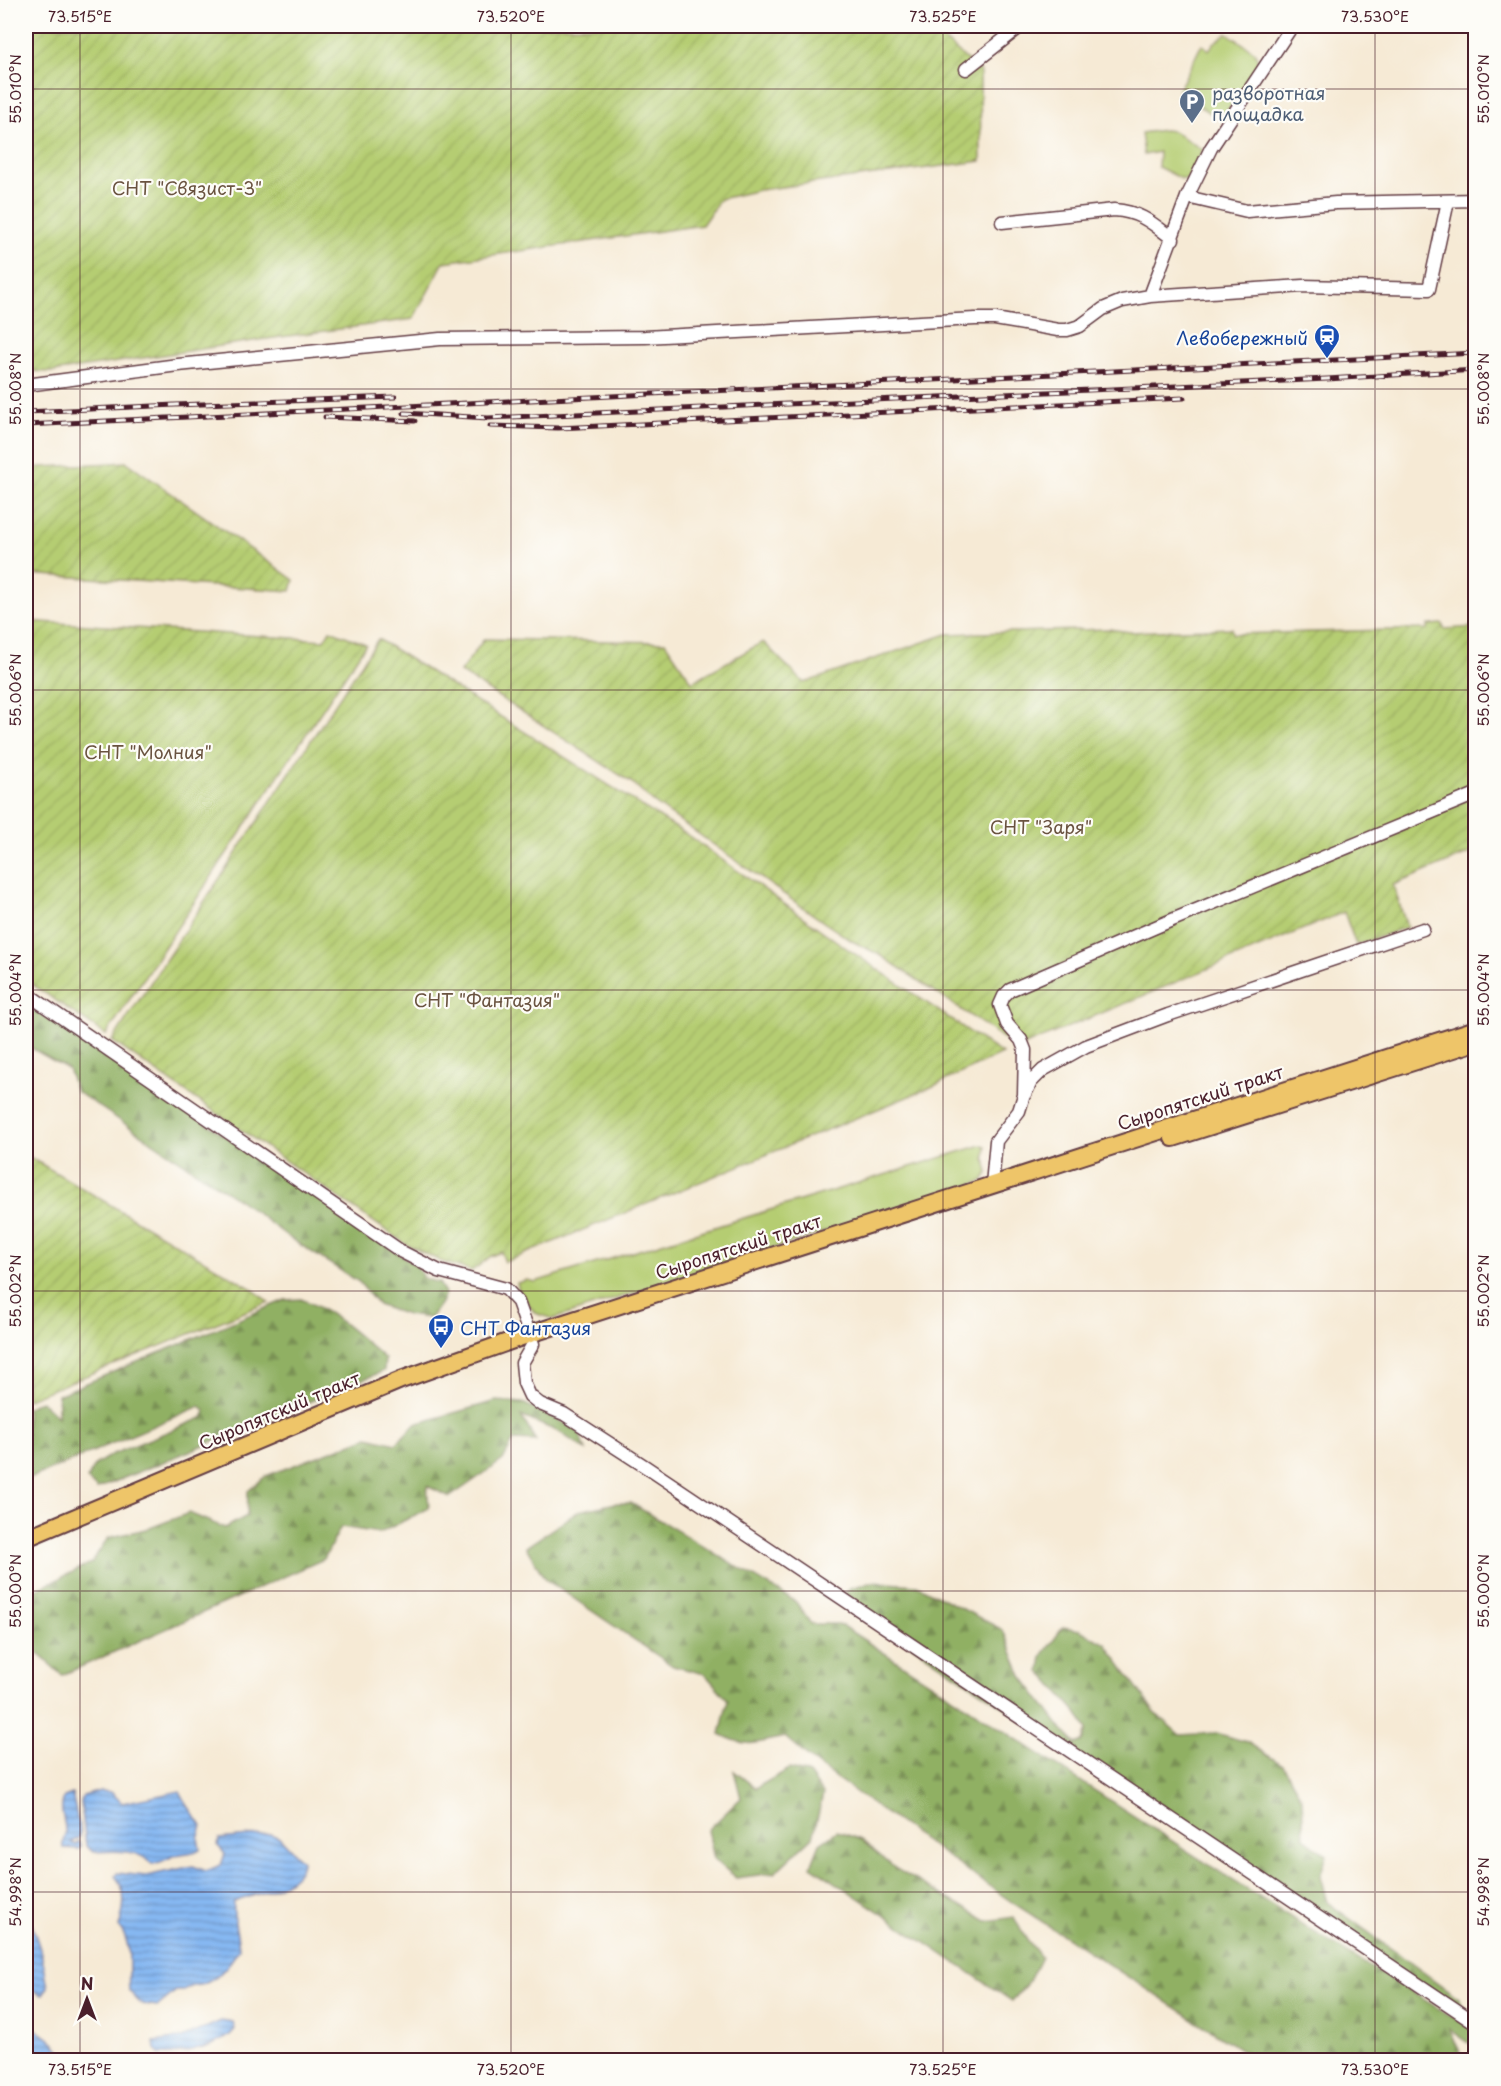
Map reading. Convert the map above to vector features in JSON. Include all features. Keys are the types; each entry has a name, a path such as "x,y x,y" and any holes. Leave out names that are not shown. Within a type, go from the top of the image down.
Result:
{"main road":[{"name":"Сыропятский тракт","path":"26,1549 406,1389 532,1339 992,1185 1476,1029"},
{"name":"Сыропятский тракт","path":"26,1538 401,1380 1476,1042"}],"street":[{"path":"966,69 1021,26"},
{"path":"1150,296 1187,197 1211,148 1292,26"},
{"path":"1187,197 1247,211 1336,203 1476,200"},
{"path":"26,385 178,365 440,339 645,337 975,319 1067,330 1080,326 1103,309 1122,301 1150,296 1303,286 1429,289 1448,201"},
{"path":"1002,222 1114,210 1127,211 1143,216 1173,239"},
{"path":"1024,1095 1025,1050 1021,1040 1007,1024 1000,1005 1010,990 1166,922 1476,794"},
{"path":"992,1185 996,1140 1019,1111 1031,1082 1043,1070 1086,1046 1168,1015 1423,929"},
{"path":"26,993 402,1252 439,1271 506,1289 518,1302 532,1339 522,1363 524,1383 530,1396 540,1404 564,1414 646,1467 1476,2024"}],"green space":[{"name":"СНТ \"Связист-3\"","path":"26,26 928,26 980,71 981,161 759,190 720,199 702,225 444,262 413,319 53,372 26,371"},
{"path":"1227,33 1255,52 1259,64 1221,120 1178,91 1202,44 1209,50"},
{"path":"1173,131 1203,150 1187,179 1182,179 1158,167 1159,152 1144,155 1141,133"},
{"path":"127,462 294,580 291,591 26,574 26,468"},
{"name":"СНТ \"Молния\"","path":"26,621 324,640 330,630 366,644 106,1035 26,980"},
{"name":"СНТ \"Заря\"","path":"1443,624 1444,629 1475,627 1475,851 1393,885 1407,927 1356,945 1344,912 1018,1048 880,955 852,941 825,923 653,802 634,784 460,672 484,639 665,642 692,682 763,642 804,683 947,634 1109,629 1130,632 1232,628 1233,634 1428,629 1428,625"},
{"name":"СНТ \"Фантазия\"","path":"378,639 686,834 842,945 1002,1054 929,1088 505,1262 501,1252 491,1256 472,1271 440,1261 406,1244 112,1041"},
{"path":"26,1005 168,1097 417,1266 423,1278 439,1283 445,1293 430,1318 407,1315 378,1305 359,1282 291,1239 242,1202 76,1091 68,1069 26,1045"},
{"path":"982,1145 986,1146 985,1159 988,1173 983,1181 553,1319 535,1313 519,1291 517,1283 527,1280 535,1282"},
{"path":"26,1155 251,1288 269,1302 26,1400"},
{"path":"301,1299 335,1317 385,1359 384,1371 97,1489 87,1479 96,1464 113,1454 204,1417 205,1410 200,1406 26,1480 26,1408 41,1401 58,1417 58,1395 285,1300"},
{"path":"496,1401 523,1403 578,1430 586,1450 559,1432 521,1416 536,1441 514,1440 503,1460 450,1497 427,1486 429,1508 380,1533 341,1527 324,1559 62,1675 35,1651 26,1655 26,1595 91,1563 108,1538 150,1528 189,1513 225,1528 247,1516 248,1491 266,1476 368,1437 396,1444 415,1424"},
{"path":"616,1503 631,1503 796,1602 811,1624 839,1624 1234,1881 1475,2030 1475,2047 1449,2029 1462,2056 1469,2060 1257,2060 1013,1903 816,1764 785,1737 759,1743 745,1743 720,1734 728,1700 705,1674 673,1666 545,1579 526,1547 579,1511"},
{"path":"872,1582 917,1585 1003,1630 1022,1676 1076,1744 1083,1741 1087,1729 1078,1714 1040,1671 1042,1656 1063,1627 1080,1630 1106,1644 1155,1713 1180,1735 1216,1733 1247,1742 1283,1765 1302,1799 1304,1838 1327,1855 1320,1876 1327,1902 1460,1999 1464,2014 841,1598 850,1588"},
{"path":"789,1769 809,1774 823,1794 813,1837 774,1873 736,1878 714,1859 708,1830 741,1798 734,1771 756,1788"},
{"path":"837,1831 861,1840 896,1869 987,1921 1014,1917 1023,1934 1041,1957 1029,1981 1012,2001 811,1866 820,1843"}],"water":[{"path":"100,1791 111,1792 122,1803 180,1791 202,1826 198,1838 200,1849 153,1864 132,1853 93,1852 86,1846 81,1802 83,1796"},
{"path":"72,1794 80,1837 71,1842 75,1845 79,1841 81,1846 79,1849 63,1848 65,1828 62,1803 64,1797"},
{"path":"270,1834 280,1838 302,1861 300,1870 294,1877 275,1888 234,1902 239,1949 229,1964 211,1980 189,1987 184,1991 176,1991 158,2006 141,2004 129,1991 127,1941 119,1927 123,1894 115,1876 117,1873 146,1876 193,1866 206,1871 221,1865 225,1854 218,1846 219,1839"},
{"path":"26,1910 37,1938 48,1987 43,1995 26,1988"},
{"path":"221,2021 233,2023 235,2029 212,2045 168,2054 159,2054 155,2049 154,2042 182,2038"},
{"path":"26,2023 54,2043 65,2060 26,2060"}],"railway":[{"path":"26,425 1476,353"},
{"path":"404,413 488,418 1476,370"},
{"path":"26,412 395,397"},
{"path":"490,426 558,428 1184,398"},
{"path":"325,417 415,421"}],"place":[{"name":"разворотная площадка","path":"1192,125"},
{"name":"Левобережный","path":"1327,360"},
{"name":"СНТ Фантазия","path":"441,1350"}]}
